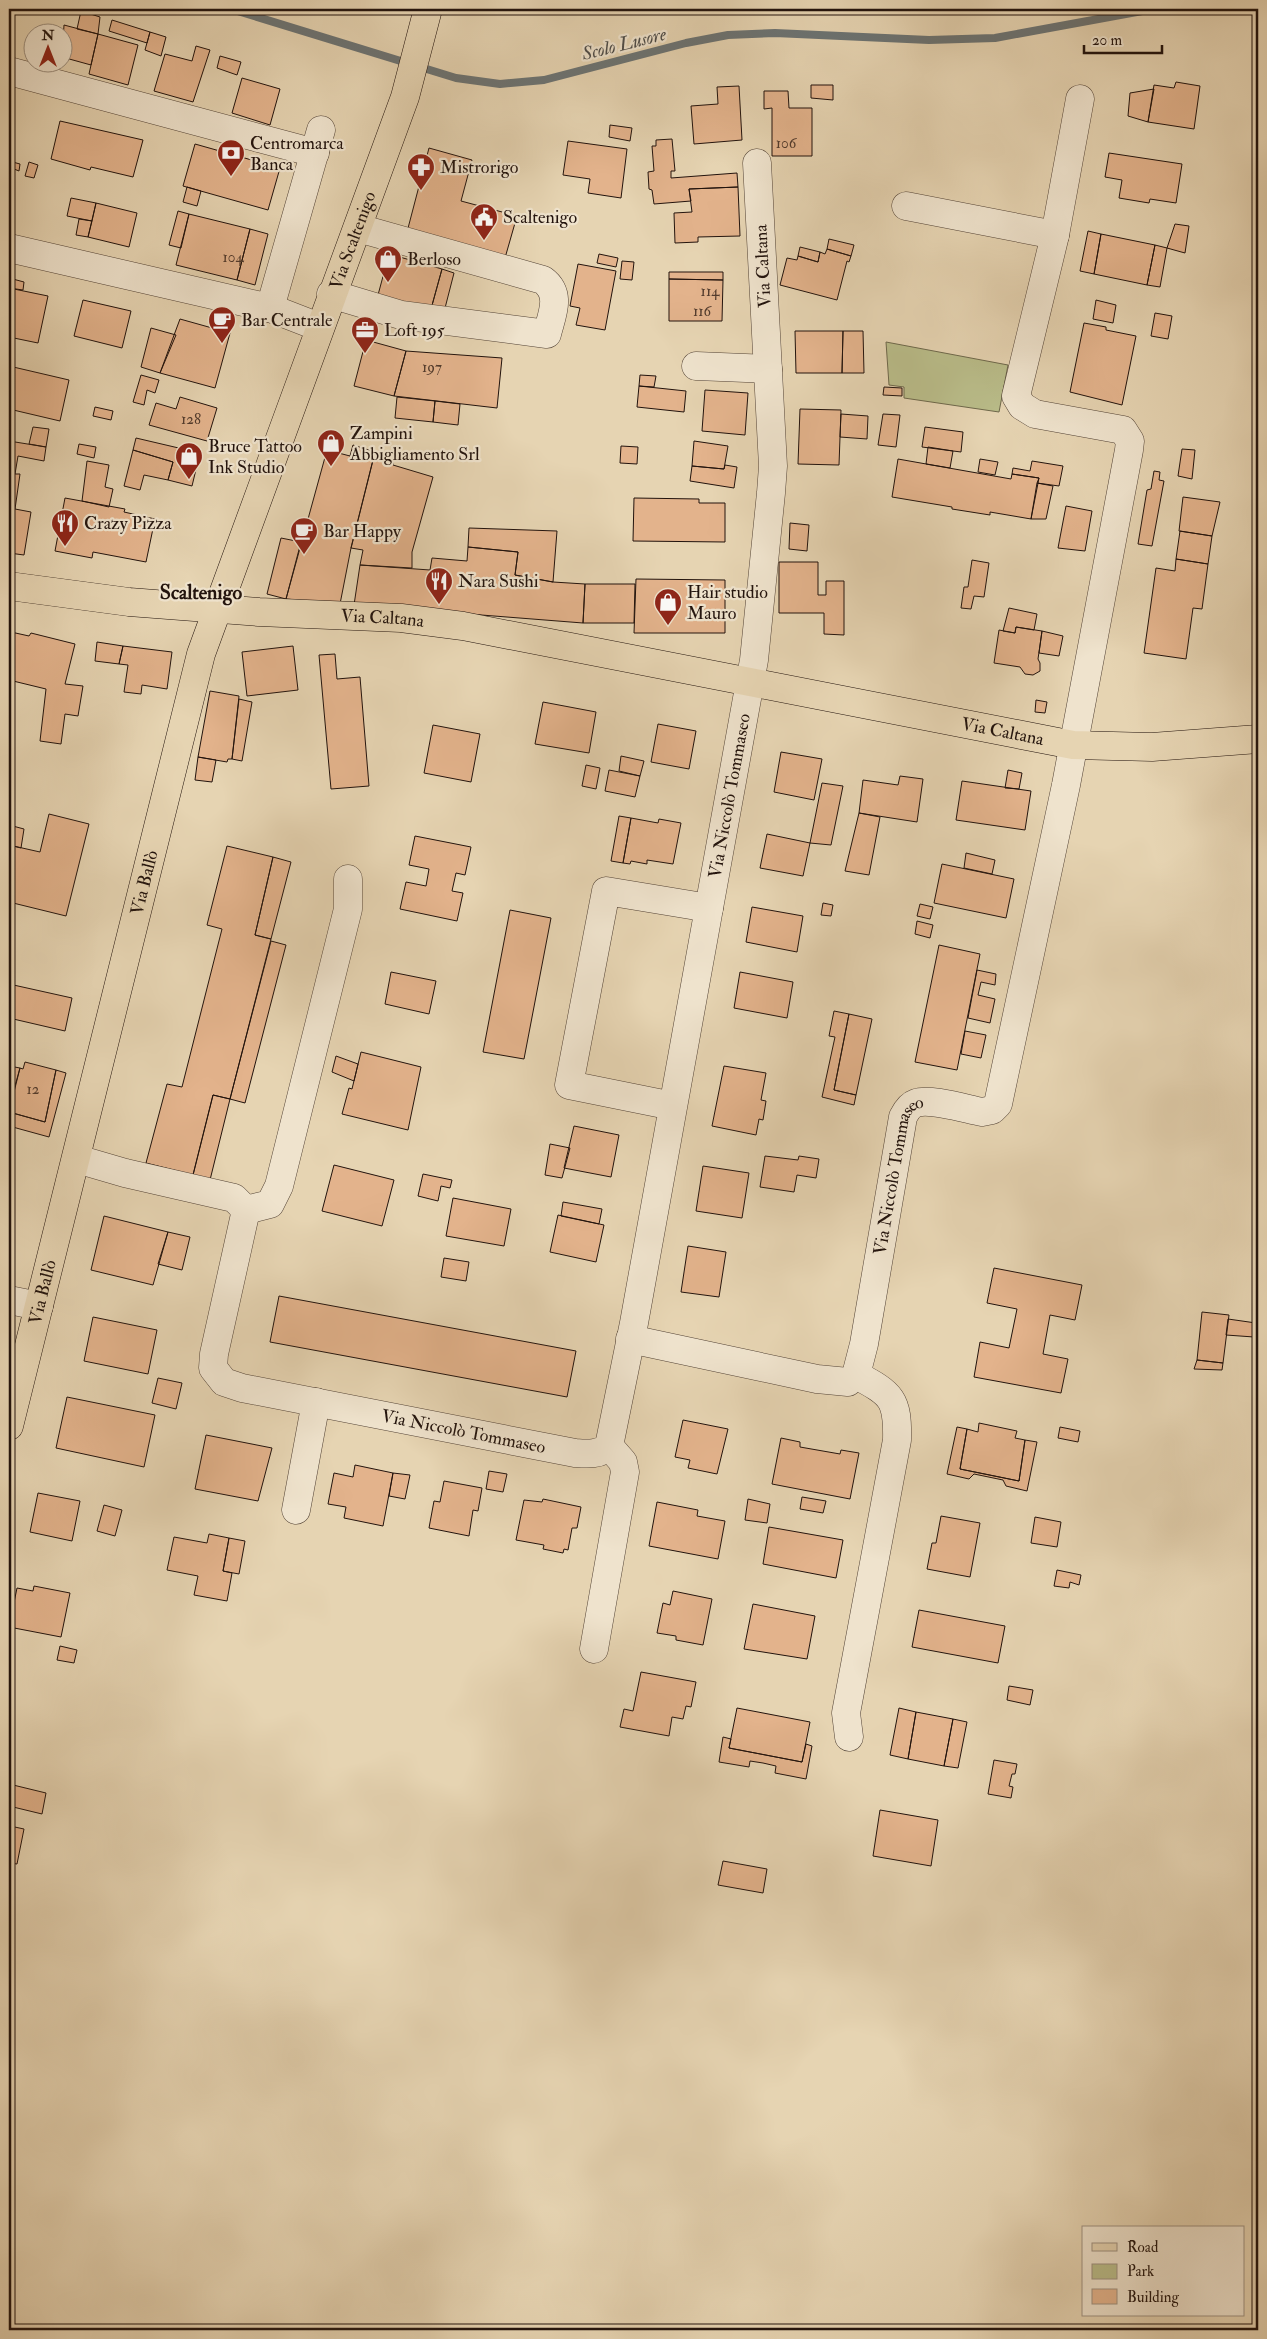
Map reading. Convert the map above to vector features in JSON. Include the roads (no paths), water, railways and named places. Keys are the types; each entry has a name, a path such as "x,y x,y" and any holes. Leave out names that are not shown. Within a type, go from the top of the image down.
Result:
{"main road":[{"name":"Via Scaltenigo","path":"216,609 319,326 358,228 409,83 426,18"},
{"name":"Via Caltana","path":"9,586 129,602 216,609 401,618 454,625 1073,745 1152,747 1258,739"},
{"name":"Via Ballò","path":"9,1426 192,688 216,609"}],"street":[{"path":"9,71 318,142 270,308"},
{"path":"1073,745 1130,441 1123,430 1035,414 1022,406 1016,396 1055,235 1080,99"},
{"name":"Via Caltana","path":"751,684 773,466 757,163"},
{"path":"906,206 1055,235"},
{"path":"331,294 401,314 547,334 555,296 551,286 542,280 358,228"},
{"path":"9,248 270,308 319,326"},
{"path":"696,366 768,369"},
{"name":"Via Niccolò Tommaseo","path":"246,1210 214,1354 213,1368 224,1382 242,1388 575,1452 589,1454 599,1452 609,1446 751,684"},
{"name":"Via Niccolò Tommaseo","path":"856,1375 864,1344 903,1117 906,1110 915,1103 925,1102 982,1112 992,1110 998,1104 1073,745"},
{"path":"77,1158 125,1173 234,1198 246,1210 270,1204 279,1186 348,909 348,880"},
{"path":"673,1106 569,1085 606,891 709,908"},
{"path":"9,1300 39,1306"},
{"path":"630,1339 837,1382 848,1382 856,1375 882,1390 894,1402 898,1418 897,1440 846,1713 849,1737"},
{"path":"296,1510 316,1402"},
{"path":"594,1649 625,1472 623,1462 609,1446"}],"waterway":[{"name":"Scolo Lusore","path":"231,9 456,78 500,84 544,80 686,43 728,35 775,33 929,40 995,38 1153,9"}],"place":[{"name":"Centromarca Banca","path":"231,177"},
{"name":"Mistrorigo","path":"421,191"},
{"name":"Scaltenigo","path":"484,241"},
{"name":"Berloso","path":"388,283"},
{"name":"Bar Centrale","path":"222,344"},
{"name":"Loft 195","path":"365,354"},
{"name":"Zampini Abbigliamento Srl","path":"331,467"},
{"name":"Bruce Tattoo Ink Studio","path":"189,480"},
{"name":"Crazy Pizza","path":"65,547"},
{"name":"Bar Happy","path":"304,555"},
{"name":"Nara Sushi","path":"439,605"},
{"name":"Hair studio Mauro","path":"668,626"}],"district":[{"name":"Scaltenigo","path":"201,592"}]}
